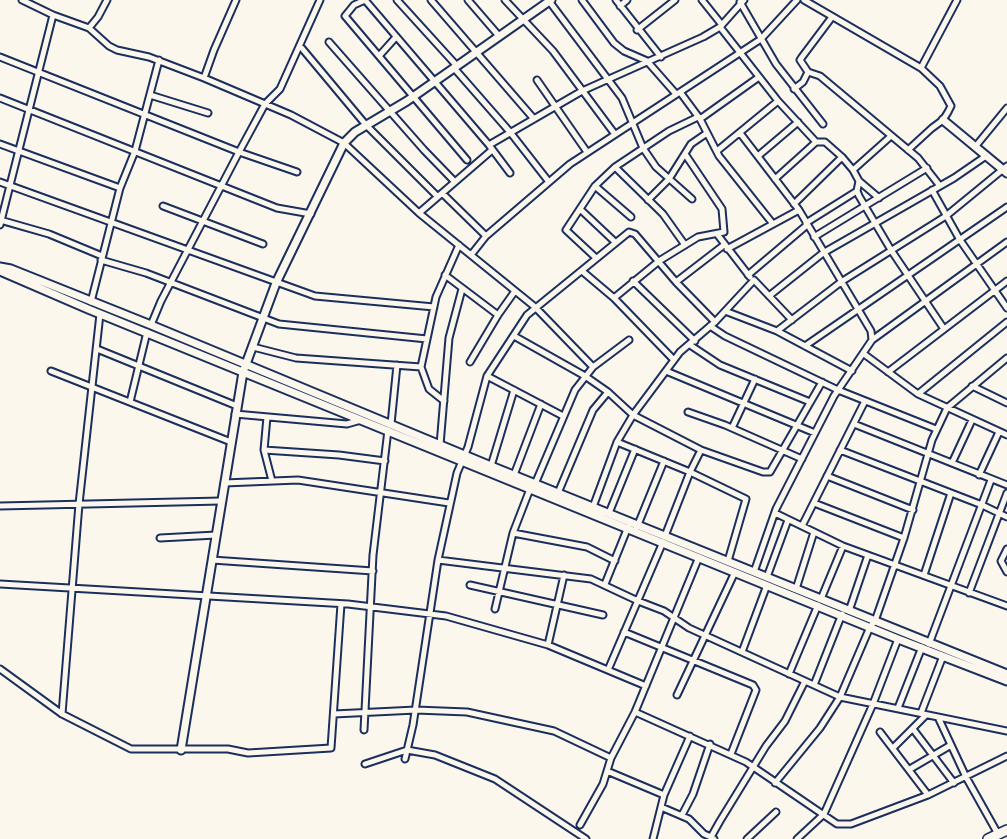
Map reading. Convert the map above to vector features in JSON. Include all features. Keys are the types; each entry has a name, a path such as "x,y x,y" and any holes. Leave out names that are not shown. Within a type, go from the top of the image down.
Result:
{"highway":[{"path":"988,839 1003,832"}],"main road":[{"path":"181,750 244,369 276,283 344,143 366,125 413,97 548,1"},
{"path":"943,120 1006,170"},
{"path":"0,267 11,269 91,302 149,329 362,420 389,427 440,445 463,457 514,476 533,487 558,493 609,513 633,527"},
{"path":"0,271 100,314 149,329"},
{"path":"244,369 633,527 728,561 796,589 820,602 872,624 1007,674"},
{"path":"664,539 699,557 767,585 820,602"},
{"path":"872,624 898,639 1007,681"}],"street":[{"path":"22,0 53,16 89,28 109,46 117,50 159,60 204,78 264,104 344,143 419,213 535,307 593,367"},
{"path":"89,28 98,17 107,0"},
{"path":"204,78 236,0"},
{"path":"130,402 149,329 170,284 264,104 280,89 320,0"},
{"path":"467,160 345,16 354,6 365,0 510,173"},
{"path":"397,0 456,67 549,182"},
{"path":"431,0 534,119"},
{"path":"468,0 499,36"},
{"path":"505,0 553,51 614,133"},
{"path":"582,0 614,43 647,61 678,93 699,118 717,151 773,224"},
{"path":"616,0 637,30 661,57"},
{"path":"620,6 627,0"},
{"path":"637,30 675,0"},
{"path":"702,0 778,101 816,142"},
{"path":"733,0 741,2 753,20 761,39 794,89 824,124"},
{"path":"471,255 486,236 587,152 761,39 797,0"},
{"path":"804,0 921,68 940,86 951,106 943,120 908,150"},
{"path":"921,68 957,0"},
{"path":"548,1 610,80 633,122 643,148 656,167 692,200"},
{"path":"419,213 436,196 455,182 490,147 510,132 582,91 610,80 647,61 661,57 721,26 741,2"},
{"path":"53,16 0,222 50,234 102,258 279,324 427,339"},
{"path":"832,17 800,60 808,72 820,76 908,150 927,168 940,186"},
{"path":"378,56 396,37"},
{"path":"329,42 389,112 455,182"},
{"path":"300,46 366,125 436,196"},
{"path":"0,57 238,152 297,172"},
{"path":"91,302 110,223 120,188 135,151 159,60"},
{"path":"794,89 803,82 808,72"},
{"path":"596,257 566,230 595,186 615,166 643,148 699,118 759,77"},
{"path":"536,80 587,152"},
{"path":"150,95 208,113"},
{"path":"0,98 277,208 311,214"},
{"path":"717,151 778,101"},
{"path":"975,147 1007,108"},
{"path":"758,156 798,122"},
{"path":"648,200 669,179 691,144 708,133"},
{"path":"740,133 799,210 823,254 871,331 872,340"},
{"path":"853,170 891,136"},
{"path":"775,179 816,142 825,142 842,157 859,181 879,198"},
{"path":"0,144 120,188"},
{"path":"614,298 659,261 685,244 698,237 724,232 722,209 685,154"},
{"path":"769,296 823,254 875,222 940,186 986,156"},
{"path":"794,204 842,157"},
{"path":"615,166 663,214 685,244"},
{"path":"814,237 927,168"},
{"path":"777,331 841,282 946,216 1006,170"},
{"path":"859,181 857,190 865,207 944,330"},
{"path":"0,182 315,296 434,307"},
{"path":"595,186 631,217"},
{"path":"748,275 806,224 857,190"},
{"path":"932,190 960,240 994,292 1007,308"},
{"path":"442,192 486,236"},
{"path":"163,206 263,244"},
{"path":"805,346 1007,207"},
{"path":"580,209 615,242"},
{"path":"676,282 726,247 799,210"},
{"path":"405,759 416,710 438,560 449,503 463,457 468,447 487,376 535,307 563,288 596,257 629,232 635,234 712,324 725,336 838,390 936,428"},
{"path":"717,234 748,275 792,320"},
{"path":"754,572 775,513 815,433 838,390 872,340 977,266 1007,242"},
{"path":"444,401 429,389 421,367 434,307 458,245"},
{"path":"582,271 614,298 673,360"},
{"path":"445,275 498,315"},
{"path":"593,507 617,442 633,415 680,352 712,324 754,280"},
{"path":"633,281 692,343 720,365 810,402"},
{"path":"888,372 1007,281"},
{"path":"440,445 449,338 462,288"},
{"path":"470,362 498,315 515,291"},
{"path":"725,311 777,331 852,371"},
{"path":"62,714 79,504 100,314"},
{"path":"918,394 1007,322"},
{"path":"514,336 585,376 608,392 633,415 702,450 767,473 770,472 822,382"},
{"path":"495,610 513,533 575,390 593,367 629,340"},
{"path":"253,347 296,358 421,367"},
{"path":"97,349 236,410 267,417 346,424 362,420"},
{"path":"864,354 918,394 1007,435"},
{"path":"775,783 820,728 840,697 896,565 936,428 947,408 1007,358"},
{"path":"364,730 372,571 397,365"},
{"path":"51,371 231,442"},
{"path":"666,372 815,433"},
{"path":"487,376 563,416"},
{"path":"732,428 755,380"},
{"path":"972,386 1007,402"},
{"path":"491,466 514,390"},
{"path":"558,493 593,410 608,392"},
{"path":"802,526 865,401"},
{"path":"514,476 541,404"},
{"path":"688,412 732,428 802,459"},
{"path":"267,417 264,450 267,463 271,468 272,481"},
{"path":"952,464 972,420"},
{"path":"854,424 1007,485"},
{"path":"979,475 999,432"},
{"path":"617,442 690,472 746,499 728,561"},
{"path":"609,513 635,449"},
{"path":"264,450 339,455 385,461"},
{"path":"608,670 638,602 690,472 702,450"},
{"path":"840,450 982,505 1007,518"},
{"path":"605,584 664,461"},
{"path":"828,476 913,510"},
{"path":"224,483 298,480 449,503"},
{"path":"929,644 991,480"},
{"path":"924,575 951,493"},
{"path":"969,592 998,512 1007,493"},
{"path":"0,506 221,501"},
{"path":"814,503 904,538"},
{"path":"775,513 842,546 1007,606"},
{"path":"767,577 788,520"},
{"path":"796,589 814,532"},
{"path":"513,533 587,547 615,561"},
{"path":"160,538 216,535"},
{"path":"790,674 842,546"},
{"path":"1007,549 1001,561 1007,572"},
{"path":"814,685 868,555"},
{"path":"580,825 603,784 611,758 646,686 699,557"},
{"path":"212,560 372,571"},
{"path":"438,560 591,579 605,584 638,602 675,617 689,628 840,697 1007,731"},
{"path":"677,695 735,572"},
{"path":"548,645 564,575"},
{"path":"0,584 341,604 446,616 548,645 646,686"},
{"path":"470,585 499,590 603,615"},
{"path":"742,652 767,585"},
{"path":"0,669 62,714 131,749 228,749 248,753 331,748 341,604"},
{"path":"624,632 693,662 753,685 756,690 731,754"},
{"path":"796,839 824,814 873,704 898,639"},
{"path":"898,708 922,648"},
{"path":"893,748 913,729 924,714 943,656"},
{"path":"661,807 682,815 704,834 712,838 766,746 785,722 805,681"},
{"path":"334,714 416,710 467,712 554,731 611,758"},
{"path":"634,712 710,744 755,767 775,783 837,824 851,824 928,795 1007,756"},
{"path":"938,717 966,777 1003,832"},
{"path":"913,729 954,783"},
{"path":"880,732 928,795"},
{"path":"653,839 664,795 690,736"},
{"path":"682,815 693,794 710,744"},
{"path":"910,769 952,745"},
{"path":"365,764 407,750 435,755 495,779 586,839"},
{"path":"607,771 664,795"},
{"path":"747,839 776,812"}]}
